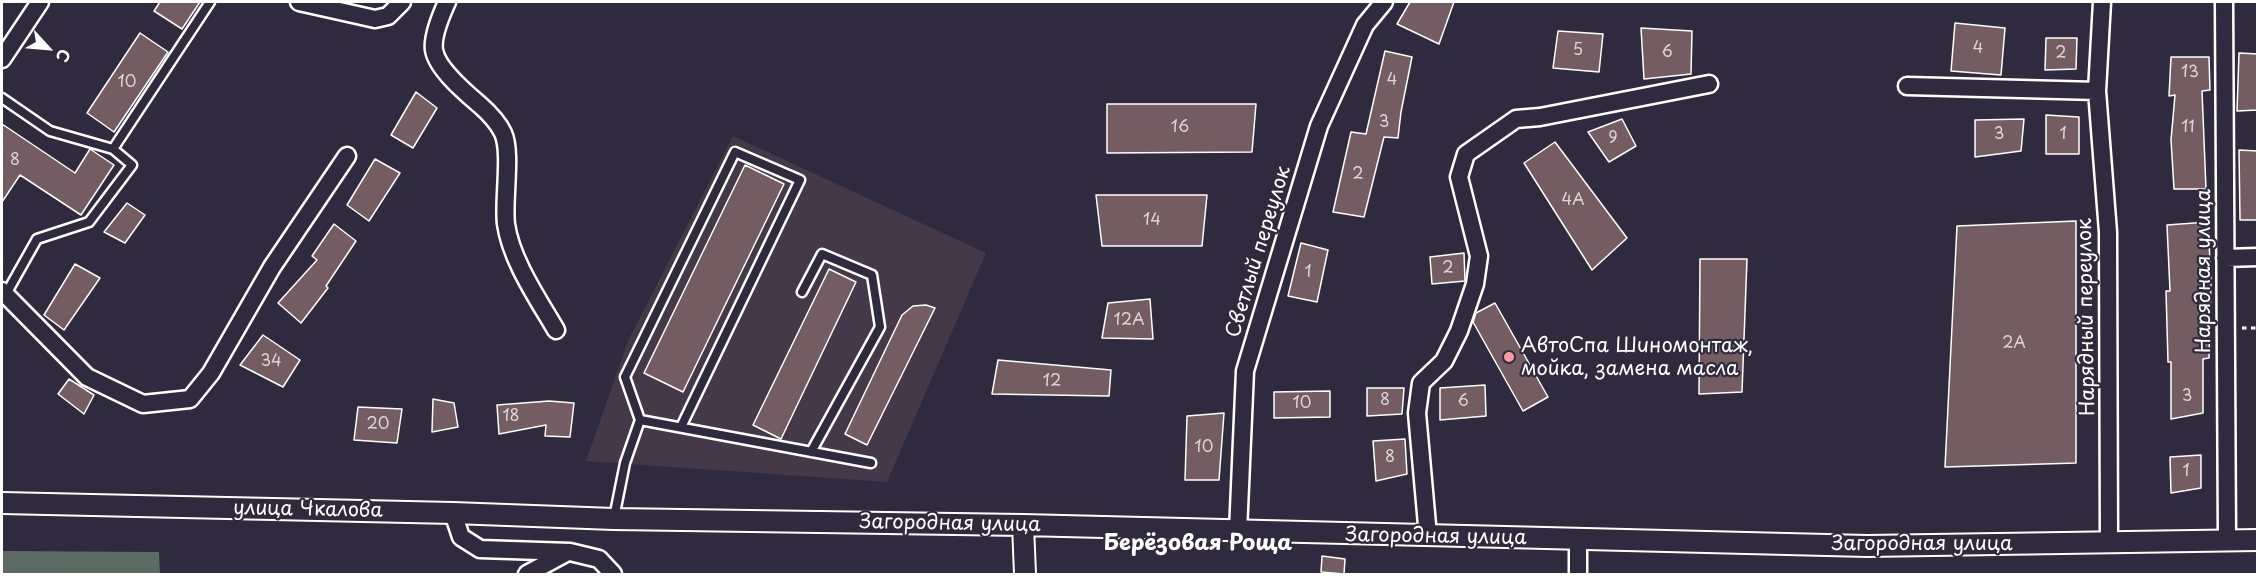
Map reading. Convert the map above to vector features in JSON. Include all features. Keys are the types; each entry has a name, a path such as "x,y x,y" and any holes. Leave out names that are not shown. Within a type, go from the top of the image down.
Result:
{"street":[{"path":"2,59 40,2"},
{"path":"299,2 375,19 388,16 402,2"},
{"path":"447,2 440,19 434,50 443,68 492,116 504,134 506,224 513,249 527,279 556,330"},
{"name":"Светлый переулок","path":"1238,532 1245,371 1318,126 1365,25 1384,2"},
{"name":"Нарядный переулок","path":"2102,2 2097,92 2108,232 2109,542"},
{"name":"Нарядная улица","path":"2223,2 2227,540"},
{"path":"1428,536 1417,413 1421,383 1444,361 1459,331 1475,284 1479,256 1458,177 1466,154 1516,119 1540,117 1709,84"},
{"path":"1907,86 2097,92"},
{"path":"4,293 87,377 143,404 190,399 211,373 272,267 347,156"},
{"path":"2225,258 2258,257"},
{"name":"улица Чкалова","path":"2,503 614,519"},
{"path":"453,513 461,537 480,549 570,552 599,560 613,574"},
{"name":"Загородная улица","path":"614,519 1023,525 1867,546 2258,540"},
{"path":"1023,525 1025,574"},
{"path":"1578,540 1578,574"},
{"path":"527,574 570,552"}],"lane":[{"path":"113,149 210,2"},
{"path":"2,98 50,131 113,149 132,165 89,222 37,239 4,293"},
{"path":"614,519 625,463 640,420 625,377 735,152 800,180 681,427"},
{"path":"802,292 822,254 872,275 880,327 811,452"},
{"path":"640,420 871,463"}],"shaded area":[{"path":"733,136 986,253 887,482 586,461 628,341"}],"green space":[{"path":"2,551 159,552 160,574 2,574"}],"building":[{"path":"160,2 200,2 182,29 154,11"},
{"path":"1410,2 1454,2 1439,44 1397,24"},
{"path":"1955,23 2005,28 2001,75 1951,71"},
{"path":"1641,28 1692,31 1691,74 1644,79"},
{"path":"1558,31 1603,34 1599,72 1553,68"},
{"path":"140,33 168,52 114,132 87,113"},
{"path":"2046,38 2077,38 2076,69 2045,70"},
{"path":"1385,51 1412,57 1398,138 1384,137 1364,217 1333,212 1351,132 1366,134"},
{"path":"2239,53 2258,54 2258,110 2237,111"},
{"path":"2171,57 2209,57 2210,90 2202,91 2206,189 2174,189 2171,140 2175,95 2169,96"},
{"path":"416,92 437,108 413,148 391,135"},
{"path":"1107,104 1256,104 1252,152 1107,153"},
{"path":"2046,115 2079,117 2079,154 2046,154"},
{"path":"1622,119 1636,146 1609,162 1588,132"},
{"path":"2024,119 2021,151 1975,157 1975,120"},
{"path":"2,124 75,173 90,149 114,165 81,215 20,175 2,202"},
{"path":"1555,142 1627,238 1592,270 1524,163"},
{"path":"2239,150 2258,151 2258,220 2240,220"},
{"path":"375,159 400,173 369,221 347,205"},
{"path":"745,165 784,184 683,392 644,373"},
{"path":"1096,195 1207,195 1202,246 1102,246"},
{"path":"127,203 145,215 125,243 104,232"},
{"path":"2076,221 2076,463 1945,467 1957,226"},
{"path":"2208,222 2211,281 2209,358 2203,359 2203,413 2171,419 2171,362 2168,362 2166,291 2170,291 2167,225"},
{"path":"334,224 356,241 326,286 328,288 301,323 278,303 317,260 312,256"},
{"path":"1301,243 1328,250 1317,302 1288,296"},
{"path":"1464,253 1465,281 1432,284 1430,257"},
{"path":"1700,259 1747,259 1742,392 1699,394"},
{"path":"75,264 100,278 64,330 44,315"},
{"path":"829,269 856,282 781,439 753,425"},
{"path":"1150,299 1153,339 1102,338 1108,303"},
{"name":"АвтоСпа Шиномонтаж, мойка, замена масла","path":"1495,303 1548,397 1523,411 1473,322 1476,313"},
{"path":"926,305 935,308 867,445 845,434 902,315 913,306"},
{"path":"263,335 300,360 283,387 240,365"},
{"path":"998,360 1111,370 1109,396 992,394"},
{"path":"69,379 94,395 84,414 58,394"},
{"path":"1485,385 1486,416 1440,420 1440,388"},
{"path":"1367,388 1404,388 1402,414 1367,416"},
{"path":"1330,391 1330,417 1274,418 1274,392"},
{"path":"433,399 454,403 458,427 432,432"},
{"path":"549,401 574,403 570,437 545,436 546,425 499,434 497,405"},
{"path":"358,407 402,409 397,443 354,440"},
{"path":"1224,413 1219,480 1185,480 1187,416"},
{"path":"1405,439 1407,474 1376,481 1373,441"},
{"path":"2201,455 2201,488 2171,493 2170,457"},
{"path":"1322,556 1345,559 1344,574 1321,572"}],"place":[{"name":"АвтоСпа Шиномонтаж, мойка, замена масла","path":"1509,357"}],"district":[{"name":"Берёзовая Роща","path":"1198,544"}]}
